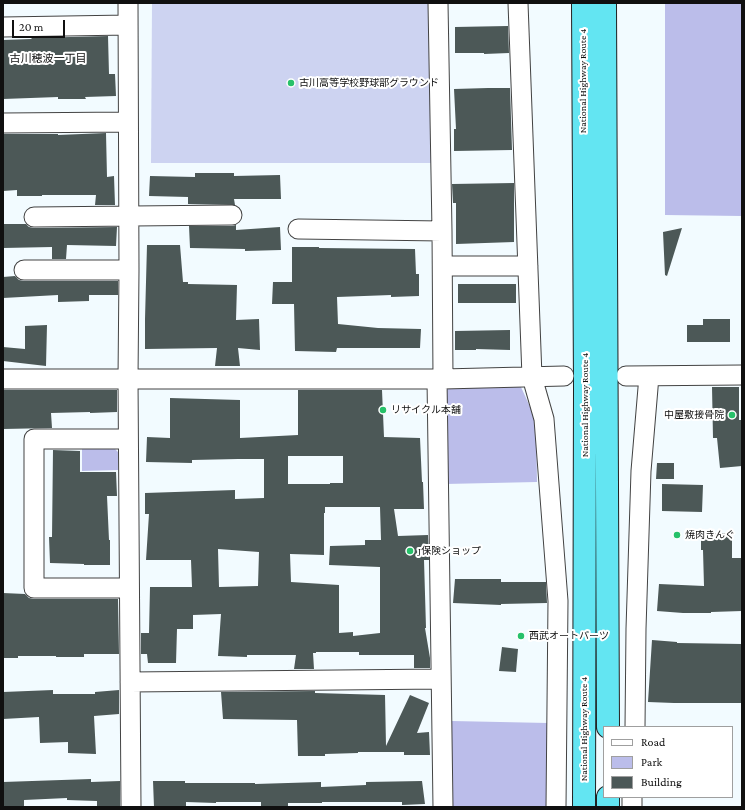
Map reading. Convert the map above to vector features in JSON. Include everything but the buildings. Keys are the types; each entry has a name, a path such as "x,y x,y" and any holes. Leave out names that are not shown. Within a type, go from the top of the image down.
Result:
{"highway":[{"name":"National Highway Route 4","path":"583,3 585,388 584,807"},
{"path":"605,3 608,726"}],"street":[{"path":"128,3 128,439 131,807"},
{"path":"438,3 443,266 440,379 443,807"},
{"path":"518,3 532,377 544,419 558,601 556,807"},
{"path":"3,27 128,25"},
{"path":"3,123 128,122"},
{"path":"34,217 232,215"},
{"path":"298,229 442,231"},
{"path":"443,266 528,266"},
{"path":"24,270 129,270"},
{"path":"3,379 440,379 564,376"},
{"path":"626,376 742,376"},
{"path":"635,726 636,629 641,471 649,376"},
{"path":"128,439 34,439 34,588 129,588"},
{"path":"130,682 441,679"}],"green space":[{"path":"665,3 742,3 742,216 665,215"},
{"path":"442,387 521,387 536,420 537,482 445,484"},
{"path":"82,444 110,444 118,452 118,470 82,471"},
{"path":"452,721 548,723 549,807 452,807"}],"shaded area":[{"name":"古川高等学校野球部グラウンド","path":"152,3 431,3 432,163 151,163"}],"place":[{"name":"古川高等学校野球部グラウンド","path":"291,83"},
{"name":"リサイクル本舗","path":"383,410"},
{"name":"中屋敷接骨院","path":"732,415"},
{"name":"焼肉きんぐ","path":"677,535"},
{"name":"J保険ショップ","path":"410,551"},
{"name":"西武オートパーツ","path":"521,636"}],"district":[{"name":"古川穂波一丁目","path":"48,59"}]}
